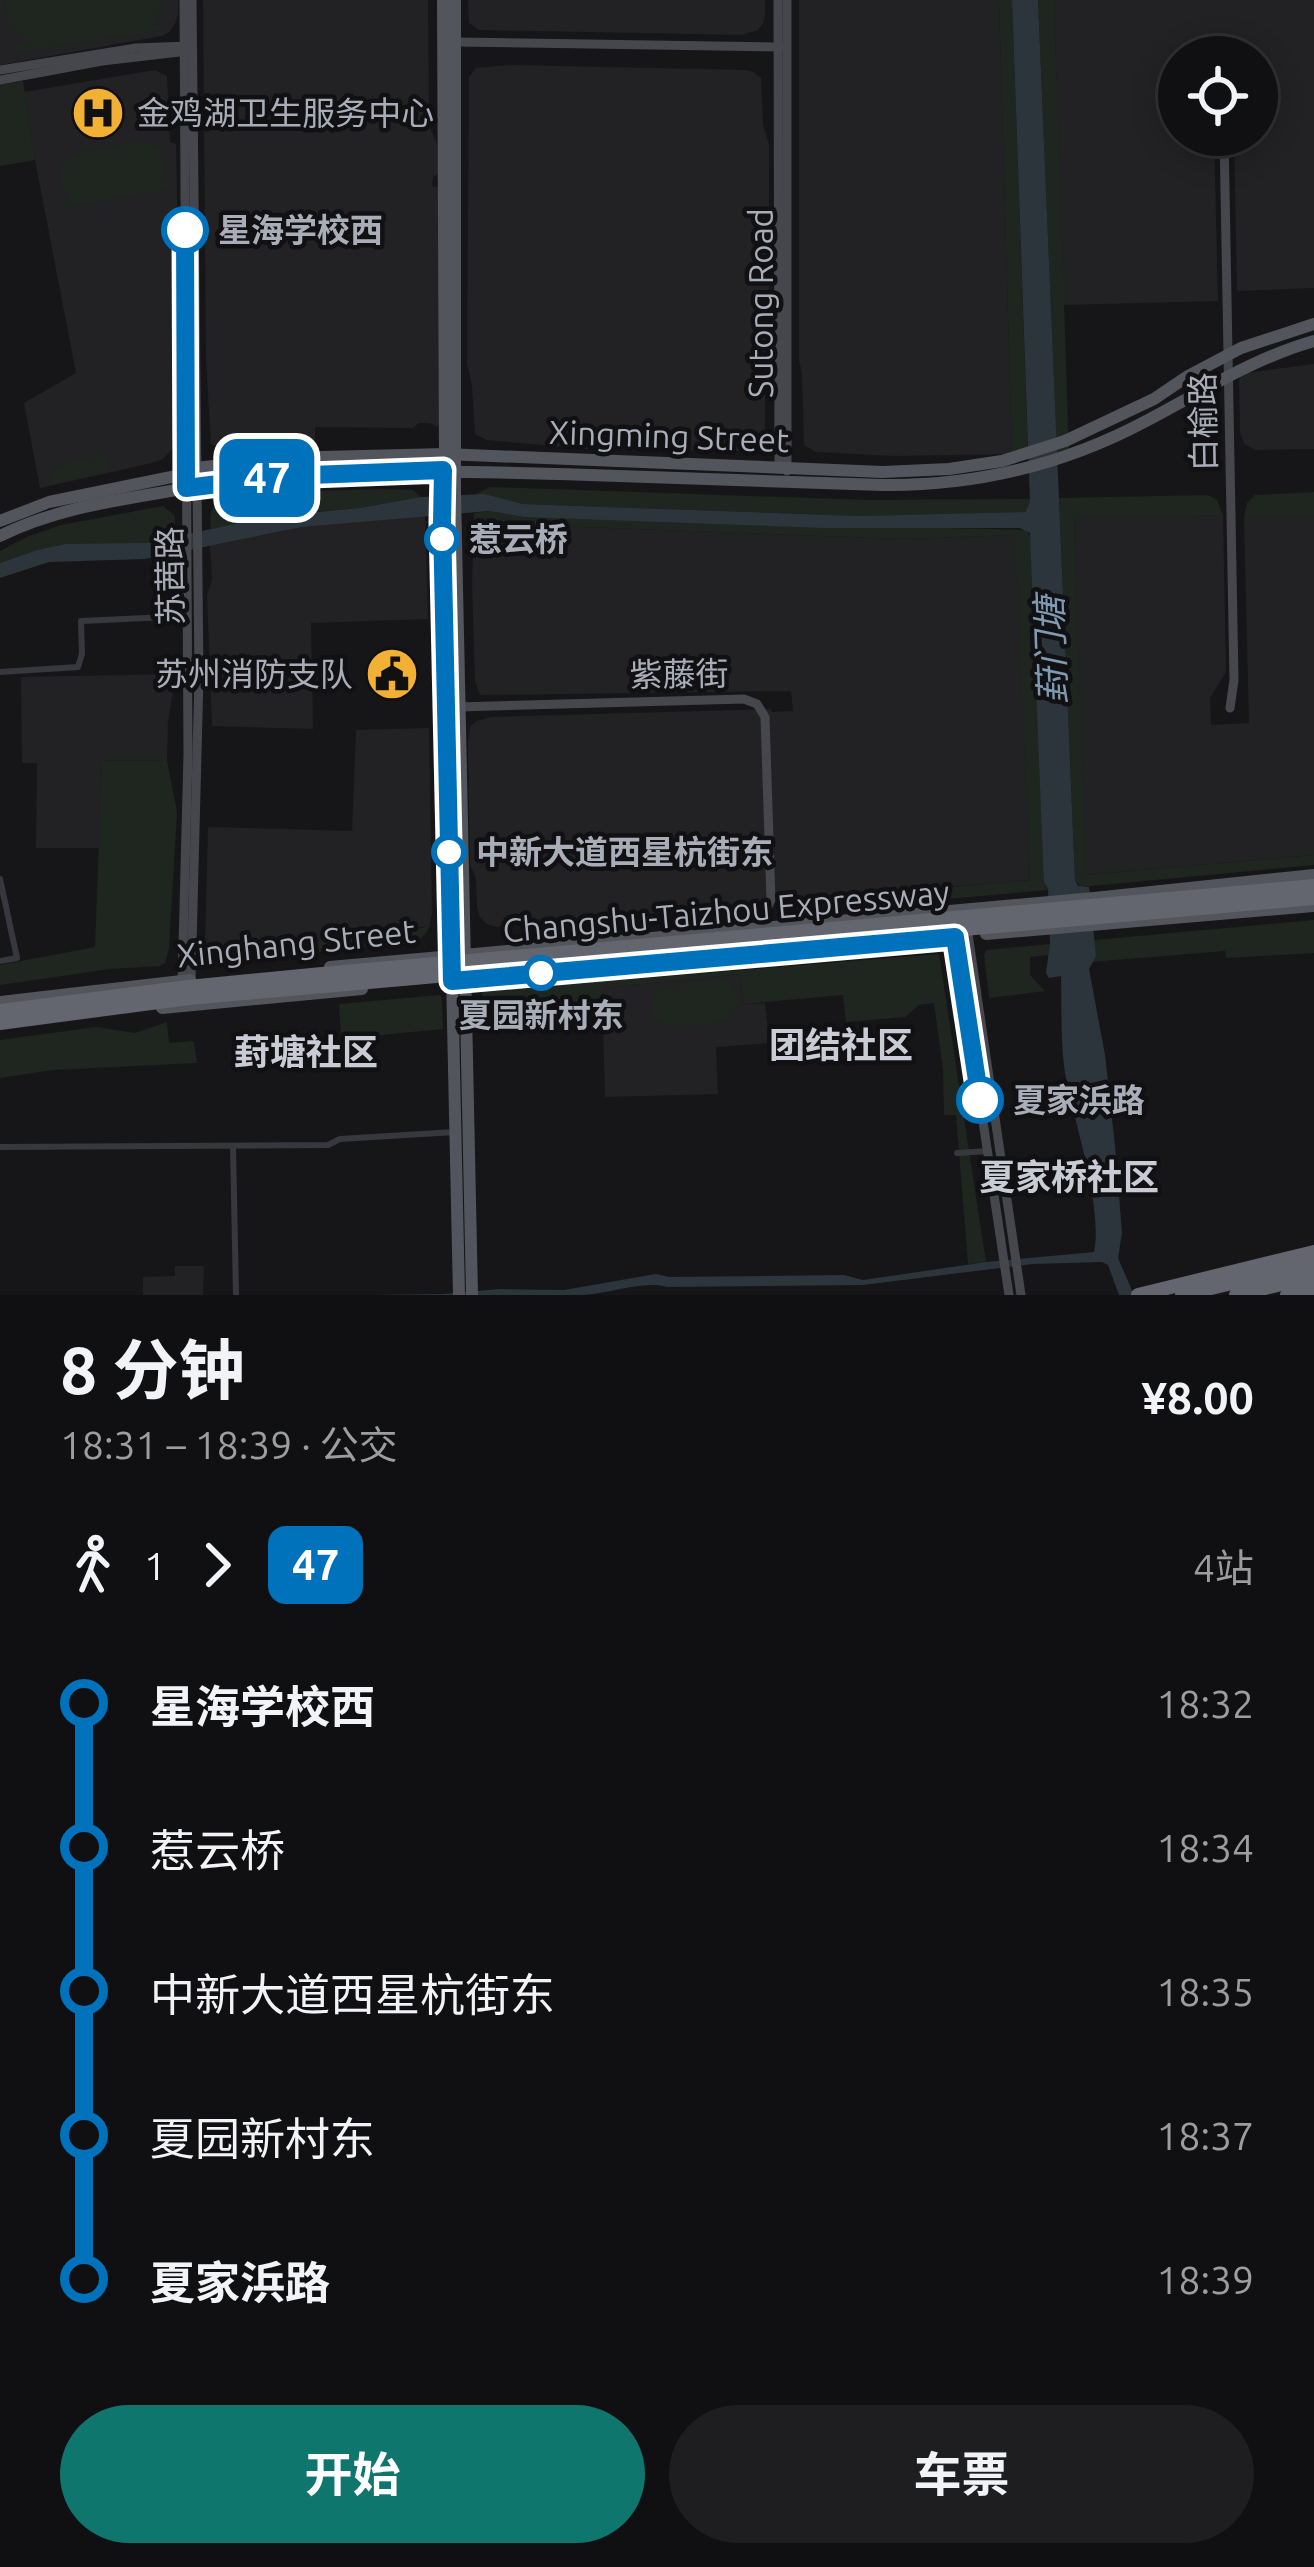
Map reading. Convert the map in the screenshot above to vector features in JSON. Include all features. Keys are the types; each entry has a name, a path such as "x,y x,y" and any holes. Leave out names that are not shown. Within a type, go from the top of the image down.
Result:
{"highway":[{"name":"Changshu-Taizhou Expressway","path":"0,1011 300,976 1314,886"},
{"name":"Changshu-Taizhou Expressway","path":"0,1024 277,990 1314,902"},
{"path":"1138,1295 1314,1257"},
{"path":"1182,1295 1314,1257"},
{"path":"1235,1295 1314,1282"},
{"path":"1287,1295 1314,1282"}],"main road":[{"path":"188,0 191,479"},
{"path":"443,0 449,462"},
{"path":"454,0 448,523 465,1288"},
{"name":"Sutong Road","path":"783,0 783,472"},
{"path":"454,42 783,47"},
{"path":"0,70 101,53 187,48"},
{"path":"0,80 187,48"},
{"name":"白榆路","path":"1224,156 1234,680 1230,709"},
{"name":"Xingming Street","path":"1019,463 1154,399 1228,355 1314,324"},
{"name":"Xingming Street","path":"0,536 51,515 282,458 919,472 1065,457 1145,422 1256,361 1314,341"},
{"name":"Xingming Street","path":"0,521 49,502 191,479"},
{"name":"苏茜路","path":"185,1006 199,677 191,479"},
{"path":"186,981 192,558"},
{"name":"紫藤街","path":"452,707 744,699 757,704 765,718 767,758 771,900 766,928"},
{"name":"Xinghang Street","path":"0,1024 335,992 565,945 1314,874"},
{"name":"Xinghang Street","path":"0,1002 186,981 961,936 1314,902"},
{"path":"957,911 1011,1262 1010,1295"},
{"path":"458,968 455,1132 465,1288"},
{"path":"983,1080 988,1151 1022,1295"},
{"path":"1160,1295 1314,1257"},
{"path":"1260,1295 1314,1282"}],"street":[{"path":"0,673 78,667 81,621 188,616"},
{"path":"0,879 16,958 0,961"},
{"path":"0,1147 328,1144 340,1139 455,1132"},
{"path":"233,1146 236,1295"},
{"path":"957,1153 988,1151"}],"shaded area":[{"path":"0,0 178,0 178,14 162,36 0,65"},
{"path":"6,0 164,0 154,24 162,25 163,30 15,53 14,45 28,41 11,24"},
{"path":"203,0 428,0 429,125 437,144 438,174 432,186 441,188 444,420 437,427 419,423 413,428 315,427 315,442 211,444"},
{"path":"468,0 765,0 765,15 758,30 742,35 479,30 469,23"},
{"path":"799,0 999,0 1012,454 894,456 816,452 804,445 799,360"},
{"path":"999,0 1012,0 1028,454 1012,454"},
{"path":"1038,0 1054,0 1069,454 1057,455"},
{"path":"1054,0 1314,0 1314,288 1237,291 1234,156 1278,156 1278,36 1158,36 1158,156 1215,156 1218,301 1063,305"},
{"path":"476,68 745,70 761,78 763,125 769,144 769,339 765,436 756,448 587,449 487,440 475,434 467,362 469,77"},
{"path":"155,70 167,76 170,142 176,144 180,364 174,447 152,463 40,488 24,403 76,373 24,92"},
{"path":"23,81 35,160 0,166 0,85"},
{"path":"142,141 163,156 159,182 167,181 168,189 62,209 61,203 71,200 60,184 59,171 66,162 95,150"},
{"path":"1314,364 1314,449 1256,450 1244,444 1239,374"},
{"path":"107,453 111,469 53,483 49,468"},
{"path":"490,487 869,500 1030,499 1030,508 1020,513 859,516 523,504 476,494"},
{"path":"413,490 421,497 211,529 211,512 221,500 281,492"},
{"path":"1314,492 1314,517 1244,517 1255,495"},
{"path":"1208,495 1217,500 1223,515 1074,519 1086,875 1314,855 1314,865 1081,887 1075,880 1059,498"},
{"path":"163,506 175,516 174,538 132,545 65,544 0,563 0,551 29,536 61,525"},
{"path":"474,513 524,517 1026,530 1032,540 1043,862 1048,890 776,914 776,903 1030,880 1015,535 904,539 474,523"},
{"path":"1223,515 1226,672 1210,698 1211,725 1249,723 1244,517 1314,517 1314,855 1085,875 1074,518"},
{"path":"425,516 428,619 311,623 313,729 212,726 210,546 302,527"},
{"path":"474,523 904,539 1016,535 1030,880 496,927 487,924 477,907 476,878 470,865 468,742 476,721 793,711 791,691 480,695 475,681"},
{"path":"176,674 167,760 102,761 100,848 36,848 37,763 22,763 21,677"},
{"path":"429,728 429,926 214,954 205,945 208,827 352,831 356,730"},
{"path":"167,760 177,812 165,963 0,985 0,965 95,947 102,761"},
{"path":"1314,920 1314,953 1226,958 1225,951 1090,962 1096,956 1094,940"},
{"path":"431,924 415,942 209,964 205,959 205,945 215,953"},
{"path":"1050,944 1049,955 1030,957 1030,975 1045,991 989,998 986,950"},
{"path":"939,954 986,1262 968,1264 956,1115 944,1115 934,1003 919,1005 905,1017 846,1022 843,995 744,1004 740,974 603,988 602,1015 566,1016 566,1028 483,1030 482,991"},
{"path":"740,974 744,1004 765,1003 769,1043 716,1047 718,1094 605,1097 602,988"},
{"path":"721,979 737,993 736,1010 730,1017 711,1024 669,1026 655,1016 652,999 661,987"},
{"path":"440,995 443,1029 341,1039 339,1004"},
{"path":"167,1022 169,1043 194,1041 197,1063 53,1070 0,1078 0,1040 96,1027 135,1033"},
{"path":"175,1266 204,1266 203,1295 143,1295 143,1277 175,1276"}],"water":[{"name":"葑门塘","path":"1012,0 1038,0 1075,880 1078,886 1089,887 1096,956 1089,969 1115,1146 1122,1233 1118,1258 1134,1295 1119,1295 1108,1265 1102,1262 1032,1264 863,1285 647,1285 583,1295 372,1295 564,1290 656,1274 844,1275 863,1280 1094,1252 1095,1213 1064,1066 1061,976 1049,978 1046,973 1048,888 1044,882 1030,533 1020,528 823,528 524,517 489,511 302,527 145,559 49,562 0,578 0,563 65,544 145,543 273,516 421,497 484,494 523,504 859,516 1026,512 1030,501"}],"bus line":[{"name":"47","path":"185,230 186,488 284,476 443,470 452,981 955,937 980,1100"}],"place":[{"name":"金鸡湖卫生服务中心","path":"98,113"},
{"name":"星海学校西","path":"185,230"},
{"name":"惹云桥","path":"442,539"},
{"name":"苏州消防支队","path":"392,674"},
{"name":"中新大道西星杭街东","path":"449,852"},
{"name":"夏园新村东","path":"541,973"},
{"name":"夏家浜路","path":"980,1100"}],"district":[{"name":"团结社区","path":"841,1045"},
{"name":"葑塘社区","path":"306,1052"},
{"name":"夏家桥社区","path":"1069,1177"}]}
